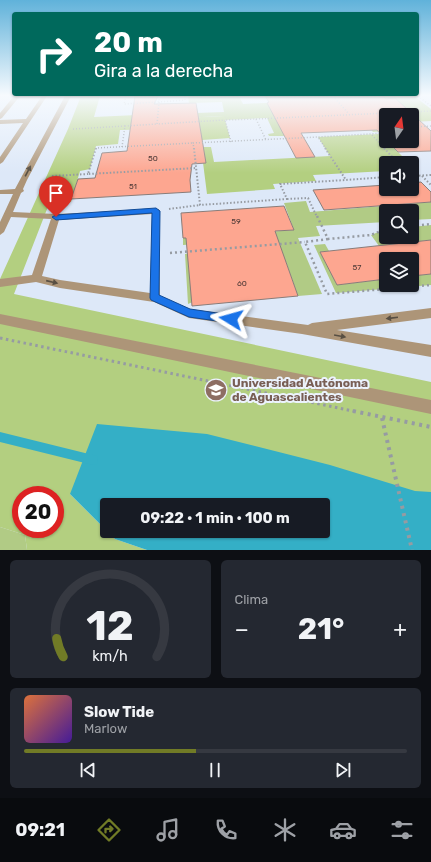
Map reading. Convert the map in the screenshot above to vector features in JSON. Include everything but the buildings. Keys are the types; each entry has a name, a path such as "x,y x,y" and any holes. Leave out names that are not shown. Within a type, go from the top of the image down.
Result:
{"lane":[{"path":"0,162 28,122"},
{"path":"0,232 24,180 55,122"},
{"path":"0,192 20,191"},
{"path":"8,214 56,217 156,211 155,298"},
{"path":"36,278 56,217"},
{"path":"0,283 36,278 60,284 155,298 189,313 302,329 431,351"},
{"path":"302,329 431,313"},
{"path":"0,319 431,407"}],"path":[{"path":"73,129 196,122"},
{"path":"225,122 231,142"},
{"path":"257,122 266,140"},
{"path":"122,147 125,126"},
{"path":"419,127 431,126"},
{"path":"372,134 392,156"},
{"path":"88,174 96,148 379,134"},
{"path":"318,137 346,180"},
{"path":"193,143 200,204"},
{"path":"52,176 196,168"},
{"path":"419,175 431,175"},
{"path":"422,175 431,185"},
{"path":"287,199 280,184 379,178"},
{"path":"156,211 200,204 308,198 328,239"},
{"path":"419,225 431,224"},
{"path":"155,255 305,242 371,235 379,232"},
{"path":"305,242 327,294 431,285"},
{"path":"0,338 431,427"},
{"path":"382,418 412,550"}],"shaded area":[{"name":"Universidad Autónoma de Aguascalientes","path":"0,122 379,122 379,148 419,148 419,122 431,122 431,550 0,550"}],"green space":[{"path":"71,122 226,122 230,138 202,140 200,127 120,130 118,144 96,146 90,169 80,171 71,202 49,204 14,294 431,382 431,492 70,494 100,524 100,538 114,538 147,550 27,550 25,538 64,538 64,486 12,486 12,531 0,527 0,279"},
{"path":"269,122 312,122 285,136 269,136 268,134 274,133"},
{"path":"364,122 379,122 379,132 373,132"},
{"path":"379,134 379,148 394,148 402,156 379,156 379,171 313,175 316,181 273,184 275,189 207,194 201,147 211,147 214,162 330,156 318,137"},
{"path":"306,201 310,212 379,206 379,222 316,226 320,236 298,238 322,294 298,296 286,262 188,304 185,254 261,240 183,245 183,238 294,230 284,203"},
{"path":"431,202 431,219 419,220 419,204 407,204"},
{"path":"431,225 431,240 419,241 419,226"},
{"path":"379,232 379,244 396,244 379,246 371,235"},
{"path":"325,244 329,251 320,252 337,285 379,280 379,289 336,293 314,245"},
{"path":"431,274 431,285 419,286 419,275"},
{"path":"0,527 12,531 12,538 25,538 27,550 0,550"}],"water":[{"path":"97,424 207,434 330,465 415,491 431,492 431,550 147,550 114,538 330,538 330,498 100,498 100,524 70,494"}],"waterway":[{"path":"0,437 93,460"}],"place":[{"name":"Universidad Autónoma de Aguascalientes","path":"216,390"}],"route":[{"path":"56,217 156,211 155,298 189,313 231,319"}]}
